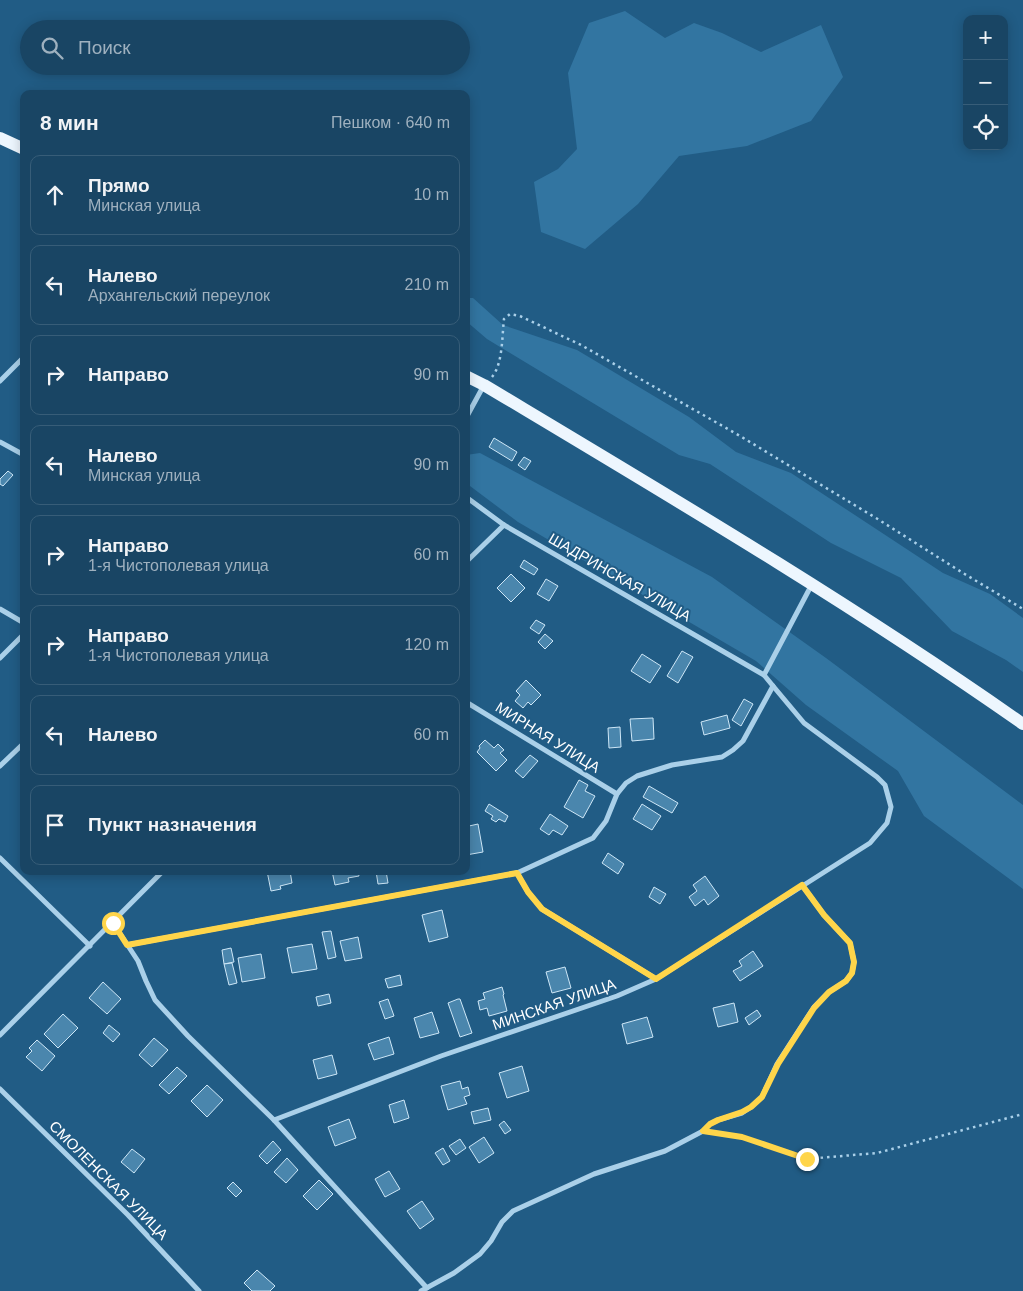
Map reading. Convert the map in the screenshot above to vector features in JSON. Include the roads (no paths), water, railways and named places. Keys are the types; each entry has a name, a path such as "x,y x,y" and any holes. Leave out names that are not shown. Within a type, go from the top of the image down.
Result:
{"main road":[{"path":"0,138 20,147"},
{"path":"470,378 812,584 976,691 1023,724"}],"street":[{"path":"0,381 20,361"},
{"path":"470,411 484,385"},
{"path":"0,442 20,453"},
{"name":"ШАДРИНСКАЯ УЛИЦА","path":"470,500 504,525 764,675"},
{"path":"470,558 504,525"},
{"path":"764,675 812,584"},
{"path":"0,609 20,621"},
{"path":"0,658 20,638"},
{"name":"МИНСКАЯ УЛИЦА","path":"274,1120 441,1056 617,996 656,979 870,843 887,823 891,807 885,785 804,723 764,675"},
{"path":"127,945 517,873 592,838 606,821 617,794 626,783 637,776 672,764 722,757 733,750 743,741 773,686"},
{"name":"МИРНАЯ УЛИЦА","path":"470,704 617,794"},
{"path":"0,766 20,747"},
{"path":"0,858 90,946"},
{"path":"517,873 528,892 542,909 656,979"},
{"path":"0,1035 159,875"},
{"path":"420,1291 454,1273 480,1254 502,1222 513,1211 594,1174 666,1151 703,1131 710,1124 751,1107 762,1097 778,1064 814,1008 829,992 846,981 852,973 854,962 850,943 824,915 802,885"},
{"path":"113,923 138,961 155,1000 188,1036 274,1120 427,1288"},
{"name":"СМОЛЕНСКАЯ УЛИЦА","path":"0,1088 128,1214 199,1291"}]}
